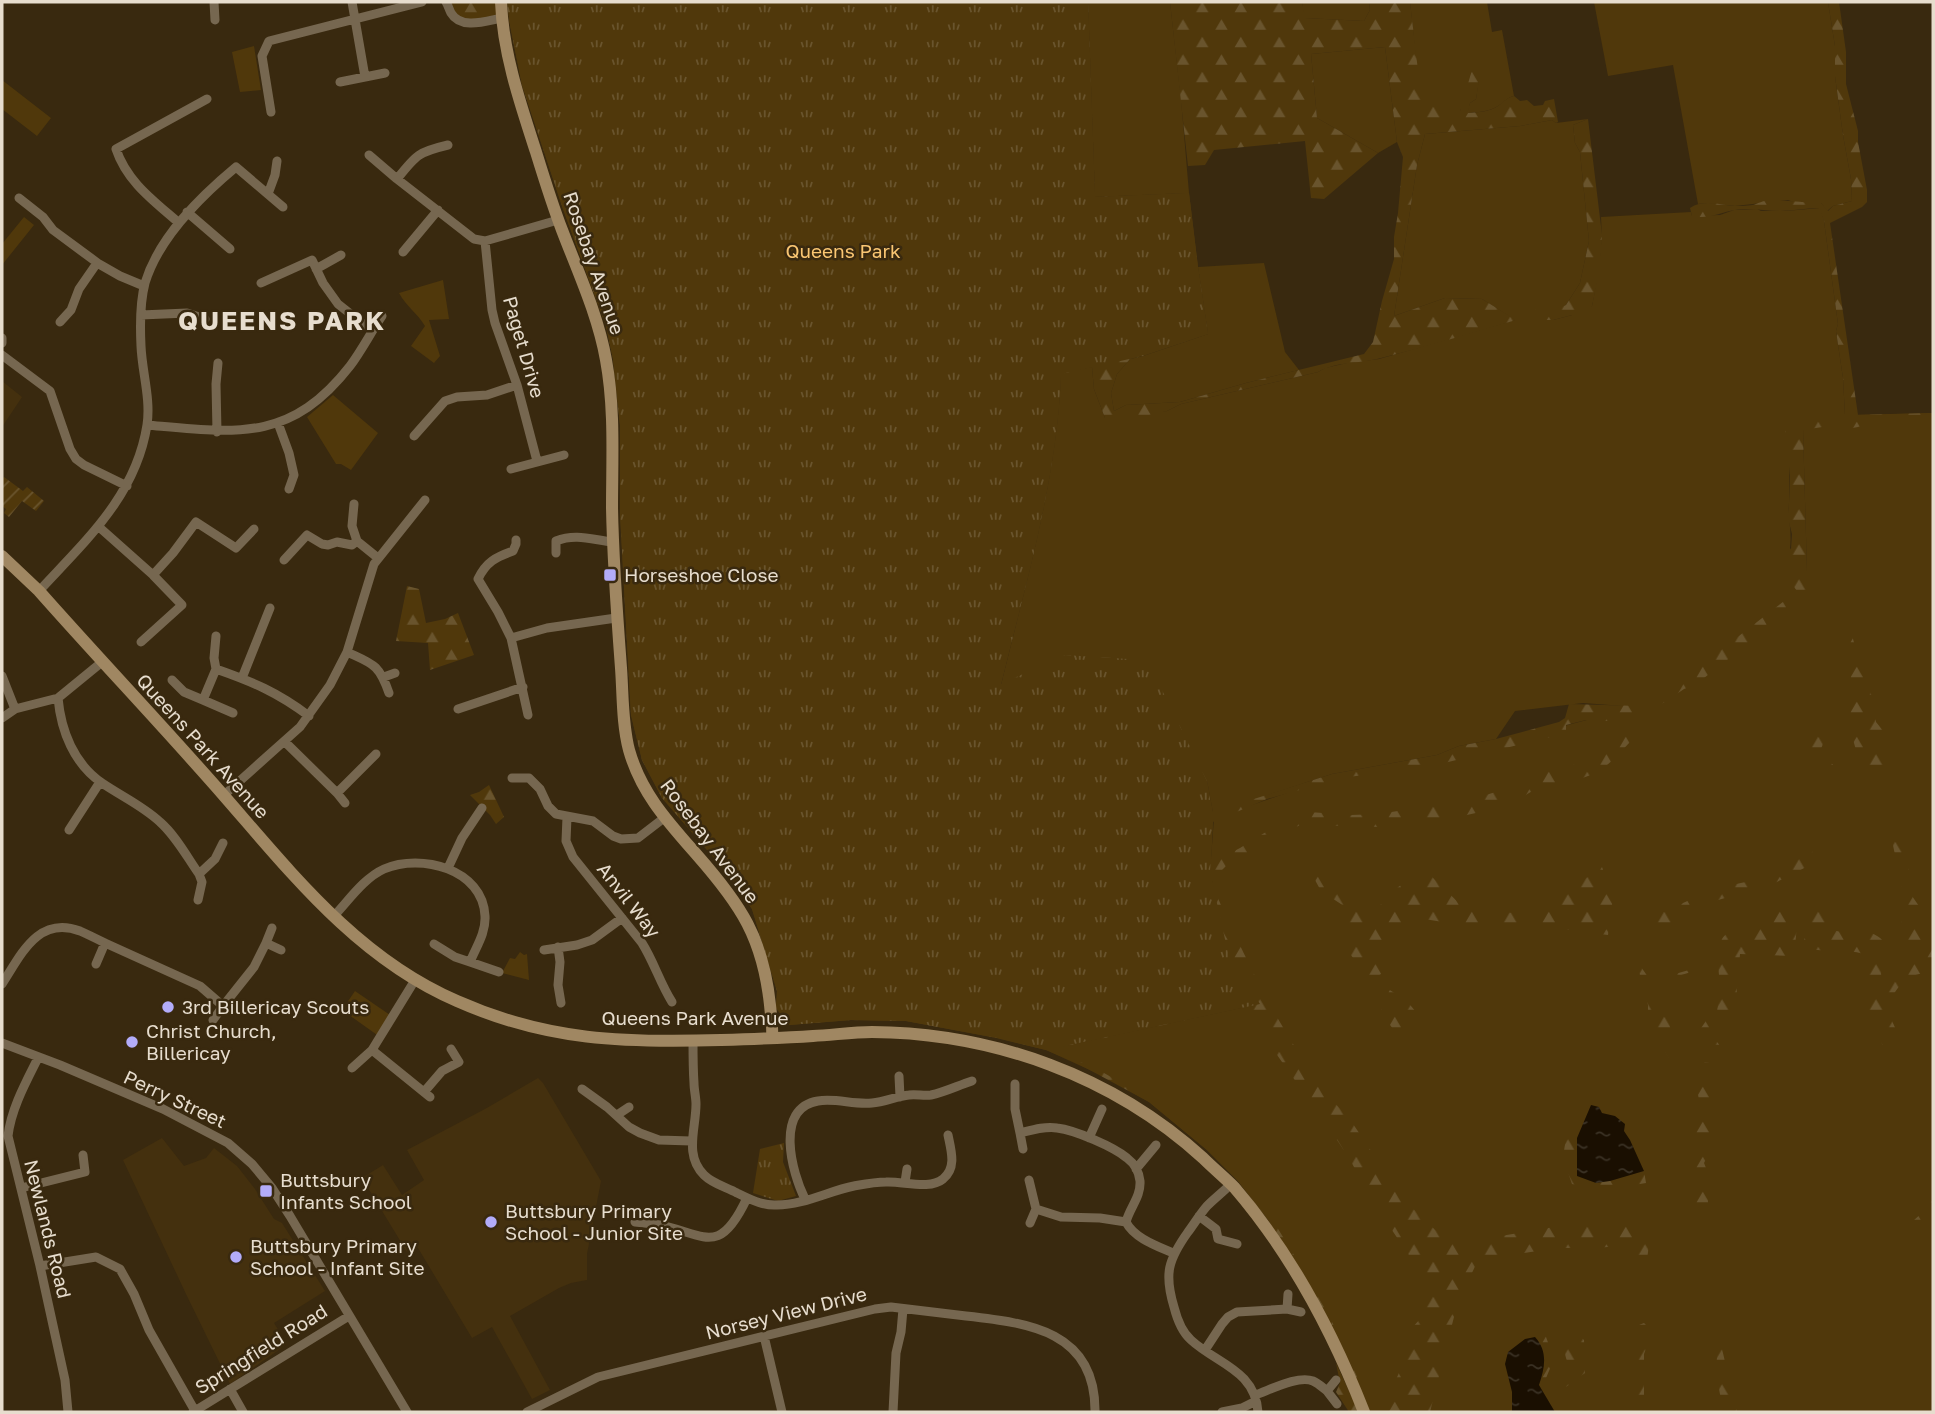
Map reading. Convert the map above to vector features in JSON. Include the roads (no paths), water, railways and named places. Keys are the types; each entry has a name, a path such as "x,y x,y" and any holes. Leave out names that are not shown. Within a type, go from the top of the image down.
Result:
{"street":[{"path":"214,2 215,20"},
{"path":"352,2 365,77"},
{"path":"271,112 262,57 269,41 422,2"},
{"path":"446,2 451,13 463,23 502,18"},
{"name":"Rosebay Avenue","path":"501,2 521,106 558,220 595,318 606,359 613,438 616,618 629,748 639,778 664,818 732,897 748,924 759,947 767,975 772,1038"},
{"path":"340,82 385,73"},
{"path":"179,223 140,189 121,163 116,149 207,99"},
{"path":"397,179 416,155 448,145"},
{"path":"369,155 474,239 485,241 558,220"},
{"path":"268,194 277,161"},
{"path":"38,591 99,527 127,486 137,459 147,425 141,315 144,286 156,258 187,212 236,167 283,207"},
{"path":"19,198 43,217 53,230 108,271 144,286"},
{"path":"403,252 438,210"},
{"path":"187,212 230,249"},
{"name":"Paget Drive","path":"485,241 492,310 517,385 537,461"},
{"path":"316,269 341,256"},
{"path":"261,283 312,260 329,294 372,331"},
{"path":"60,322 71,310 79,289 97,263"},
{"path":"141,315 187,313 205,319"},
{"path":"147,425 218,432 249,430 278,423 303,412 328,391 352,364 382,316"},
{"path":"2,355 50,391 70,449 76,458 84,465 127,486"},
{"path":"218,363 218,432"},
{"path":"414,436 445,401 457,397 487,395 517,385"},
{"path":"278,423 294,475 289,489"},
{"path":"511,469 564,455"},
{"path":"223,795 285,742 309,716 330,685 347,652 374,564 425,500"},
{"path":"354,504 352,526 357,541 378,558"},
{"path":"153,575 196,522 236,548 254,529"},
{"path":"99,527 182,605 141,642"},
{"path":"284,560 307,535 328,545 337,542 352,545 357,541"},
{"path":"556,553 556,541 560,539 583,536 591,540 613,542"},
{"path":"516,540 513,551 494,558 478,579 511,638 528,715"},
{"name":"Queens Park Avenue","path":"2,556 38,591 280,860 334,916 362,943 415,980 470,1007 540,1029 580,1037 657,1042 870,1032 931,1035 1028,1056 1093,1083 1138,1108 1190,1146 1231,1184 1265,1225 1298,1278 1339,1355 1364,1412"},
{"path":"242,678 270,608"},
{"path":"511,638 567,624 616,618"},
{"path":"203,700 216,669 216,636"},
{"path":"347,652 372,663 384,677 389,693"},
{"path":"2,718 15,709 58,698 102,662"},
{"path":"216,669 280,695 309,716"},
{"path":"384,677 395,673"},
{"path":"2,676 15,709"},
{"path":"172,680 184,692 233,713"},
{"path":"458,709 523,687"},
{"path":"58,698 64,728 80,762 100,782 163,824 200,874 202,882 198,900"},
{"path":"285,742 345,803"},
{"path":"337,793 376,754"},
{"path":"512,778 529,778 540,789 548,806 556,814 593,821 621,839 639,838 664,818"},
{"path":"69,830 100,782"},
{"path":"448,868 462,838 482,808"},
{"name":"Anvil Way","path":"567,817 566,841 569,849 580,867 642,943 672,1002"},
{"path":"200,874 215,859 223,843"},
{"path":"334,916 366,881 385,868 410,862 424,862 448,868 473,887 483,902 484,929 470,962"},
{"path":"544,950 592,940 622,918"},
{"path":"213,1020 254,967 272,928"},
{"path":"2,984 30,940 55,929 69,929 79,931 200,986 223,1006"},
{"path":"96,964 105,943"},
{"path":"266,943 281,950"},
{"path":"433,944 455,957 499,972"},
{"path":"558,947 561,1003"},
{"path":"352,1068 372,1050 415,980"},
{"path":"693,1040 696,1102 691,1141 697,1166 713,1182 747,1198 777,1205 853,1186 886,1182 924,1186 939,1182 946,1177 953,1162 948,1135"},
{"name":"Perry Street","path":"2,1043 163,1109 228,1143 252,1164 272,1188 407,1412"},
{"path":"372,1050 427,1095 442,1071 459,1062 452,1049"},
{"name":"Newlands Road","path":"38,1058 9,1125 8,1136 65,1380 68,1412"},
{"path":"899,1076 900,1097"},
{"path":"805,1199 791,1162 790,1141 791,1129 797,1113 802,1108 815,1101 871,1104 909,1095 930,1095 972,1081"},
{"path":"1015,1084 1023,1149"},
{"path":"582,1089 629,1127 659,1140 691,1141"},
{"path":"617,1115 629,1107"},
{"path":"1089,1138 1102,1109"},
{"path":"1020,1133 1049,1127 1059,1128 1089,1138 1127,1158 1136,1169 1140,1184 1139,1194 1126,1222"},
{"path":"1136,1169 1156,1145"},
{"path":"21,1188 85,1172 83,1155"},
{"path":"905,1182 907,1169"},
{"path":"1029,1180 1035,1209 1030,1223"},
{"path":"1231,1184 1205,1208 1173,1252 1168,1282 1177,1320 1184,1332 1192,1341 1240,1374 1256,1398 1258,1412"},
{"path":"635,1222 653,1229 671,1227 695,1236 716,1237 734,1223 747,1198"},
{"path":"1035,1209 1061,1217 1126,1222 1132,1231 1141,1237 1173,1252"},
{"path":"1199,1216 1216,1229 1218,1239 1237,1244"},
{"path":"40,1266 96,1257 120,1269 149,1330 194,1412"},
{"path":"1287,1294 1287,1308"},
{"name":"Norsey View Drive","path":"527,1412 598,1377 891,1307 1016,1323 1053,1334 1068,1345 1080,1359 1095,1399 1095,1412"},
{"path":"1205,1350 1222,1324 1237,1312 1287,1308 1301,1312"},
{"path":"893,1412 895,1353 901,1332 903,1309"},
{"name":"Springfield Road","path":"194,1412 349,1316"},
{"path":"764,1336 782,1412"},
{"path":"1222,1412 1242,1408 1256,1398 1288,1383 1308,1379 1317,1382 1337,1404"},
{"path":"1327,1391 1336,1380"},
{"path":"230,1389 243,1412"}],"water":[{"path":"1591,1105 1599,1107 1602,1113 1615,1116 1625,1124 1624,1131 1644,1171 1596,1183 1577,1176 1577,1138"},
{"path":"1535,1337 1544,1354 1539,1385 1555,1412 1512,1412 1512,1392 1505,1364 1508,1352 1525,1339"}],"place":[{"name":"Horseshoe Close","path":"610,575"},
{"name":"3rd Billericay Scouts","path":"168,1007"},
{"name":"Christ Church, Billericay","path":"132,1042"},
{"name":"Buttsbury Infants School","path":"266,1191"},
{"name":"Buttsbury Primary School - Junior Site","path":"491,1222"},
{"name":"Buttsbury Primary School - Infant Site","path":"236,1257"}],"district":[{"name":"QUEENS PARK","path":"282,321"}],"park label":[{"name":"Queens Park","path":"843,251"}]}
